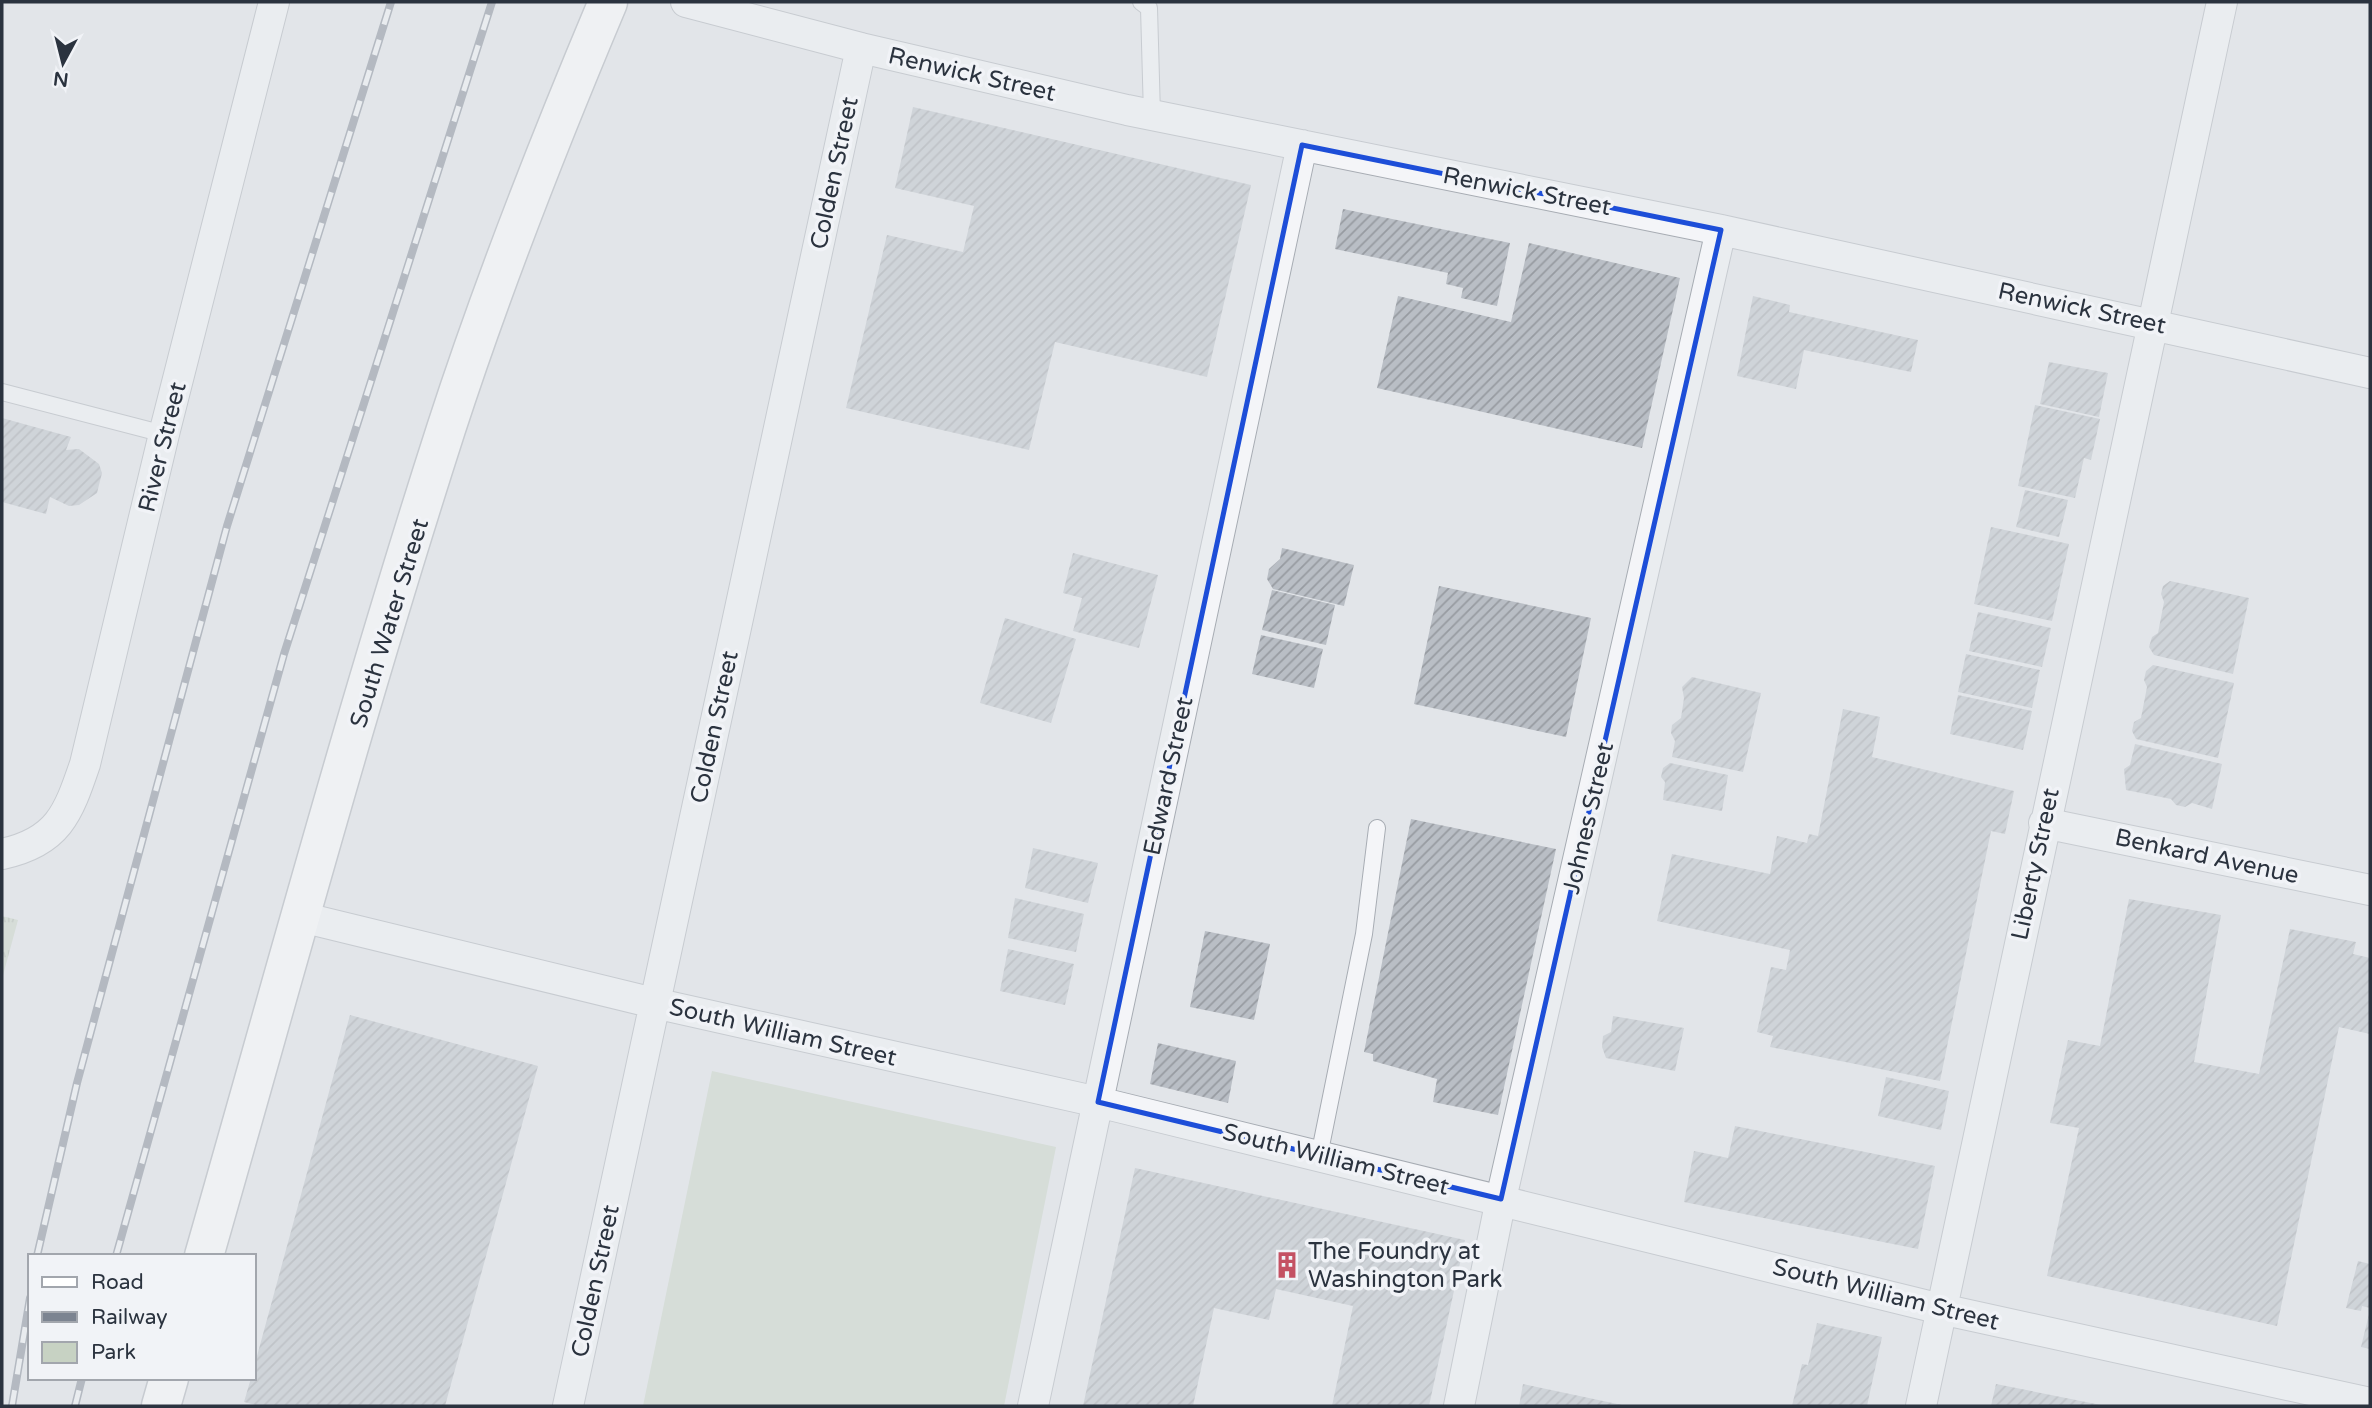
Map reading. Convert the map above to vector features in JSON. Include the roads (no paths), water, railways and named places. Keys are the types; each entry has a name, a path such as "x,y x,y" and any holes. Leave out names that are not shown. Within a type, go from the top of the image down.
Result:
{"street":[{"name":"River Street","path":"2,854 26,849 56,829 71,805 85,764 164,434 274,2"},
{"name":"South Water Street","path":"205,1254 300,917 447,428 543,160 608,2"},
{"name":"Renwick Street","path":"685,2 861,48 1153,115 1721,230 2153,323 2370,373"},
{"name":"Liberty Street","path":"1921,1406 2221,2"},
{"name":"Colden Street","path":"568,1406 861,48"},
{"name":"Edward Street","path":"1033,1406 1302,145"},
{"name":"Johnes Street","path":"1459,1406 1501,1199 1721,230"},
{"name":"Benkard Avenue","path":"2044,822 2370,890"},
{"name":"South William Street","path":"300,917 654,1003 1098,1102 1941,1309 2370,1403"},
{"path":"161,1406 168,1380"}],"lane":[{"path":"1147,4 1153,115"},
{"path":"2,392 164,434"},
{"path":"1319,1156 1364,934 1377,828"}],"railway":[{"path":"37,1254 77,1083 227,526 391,2"},
{"path":"117,1254 284,654 492,2"},
{"path":"12,1406 28,1310"},
{"path":"75,1406 82,1380"}],"place":[{"name":"The Foundry at Washington Park","path":"1287,1265"}]}
